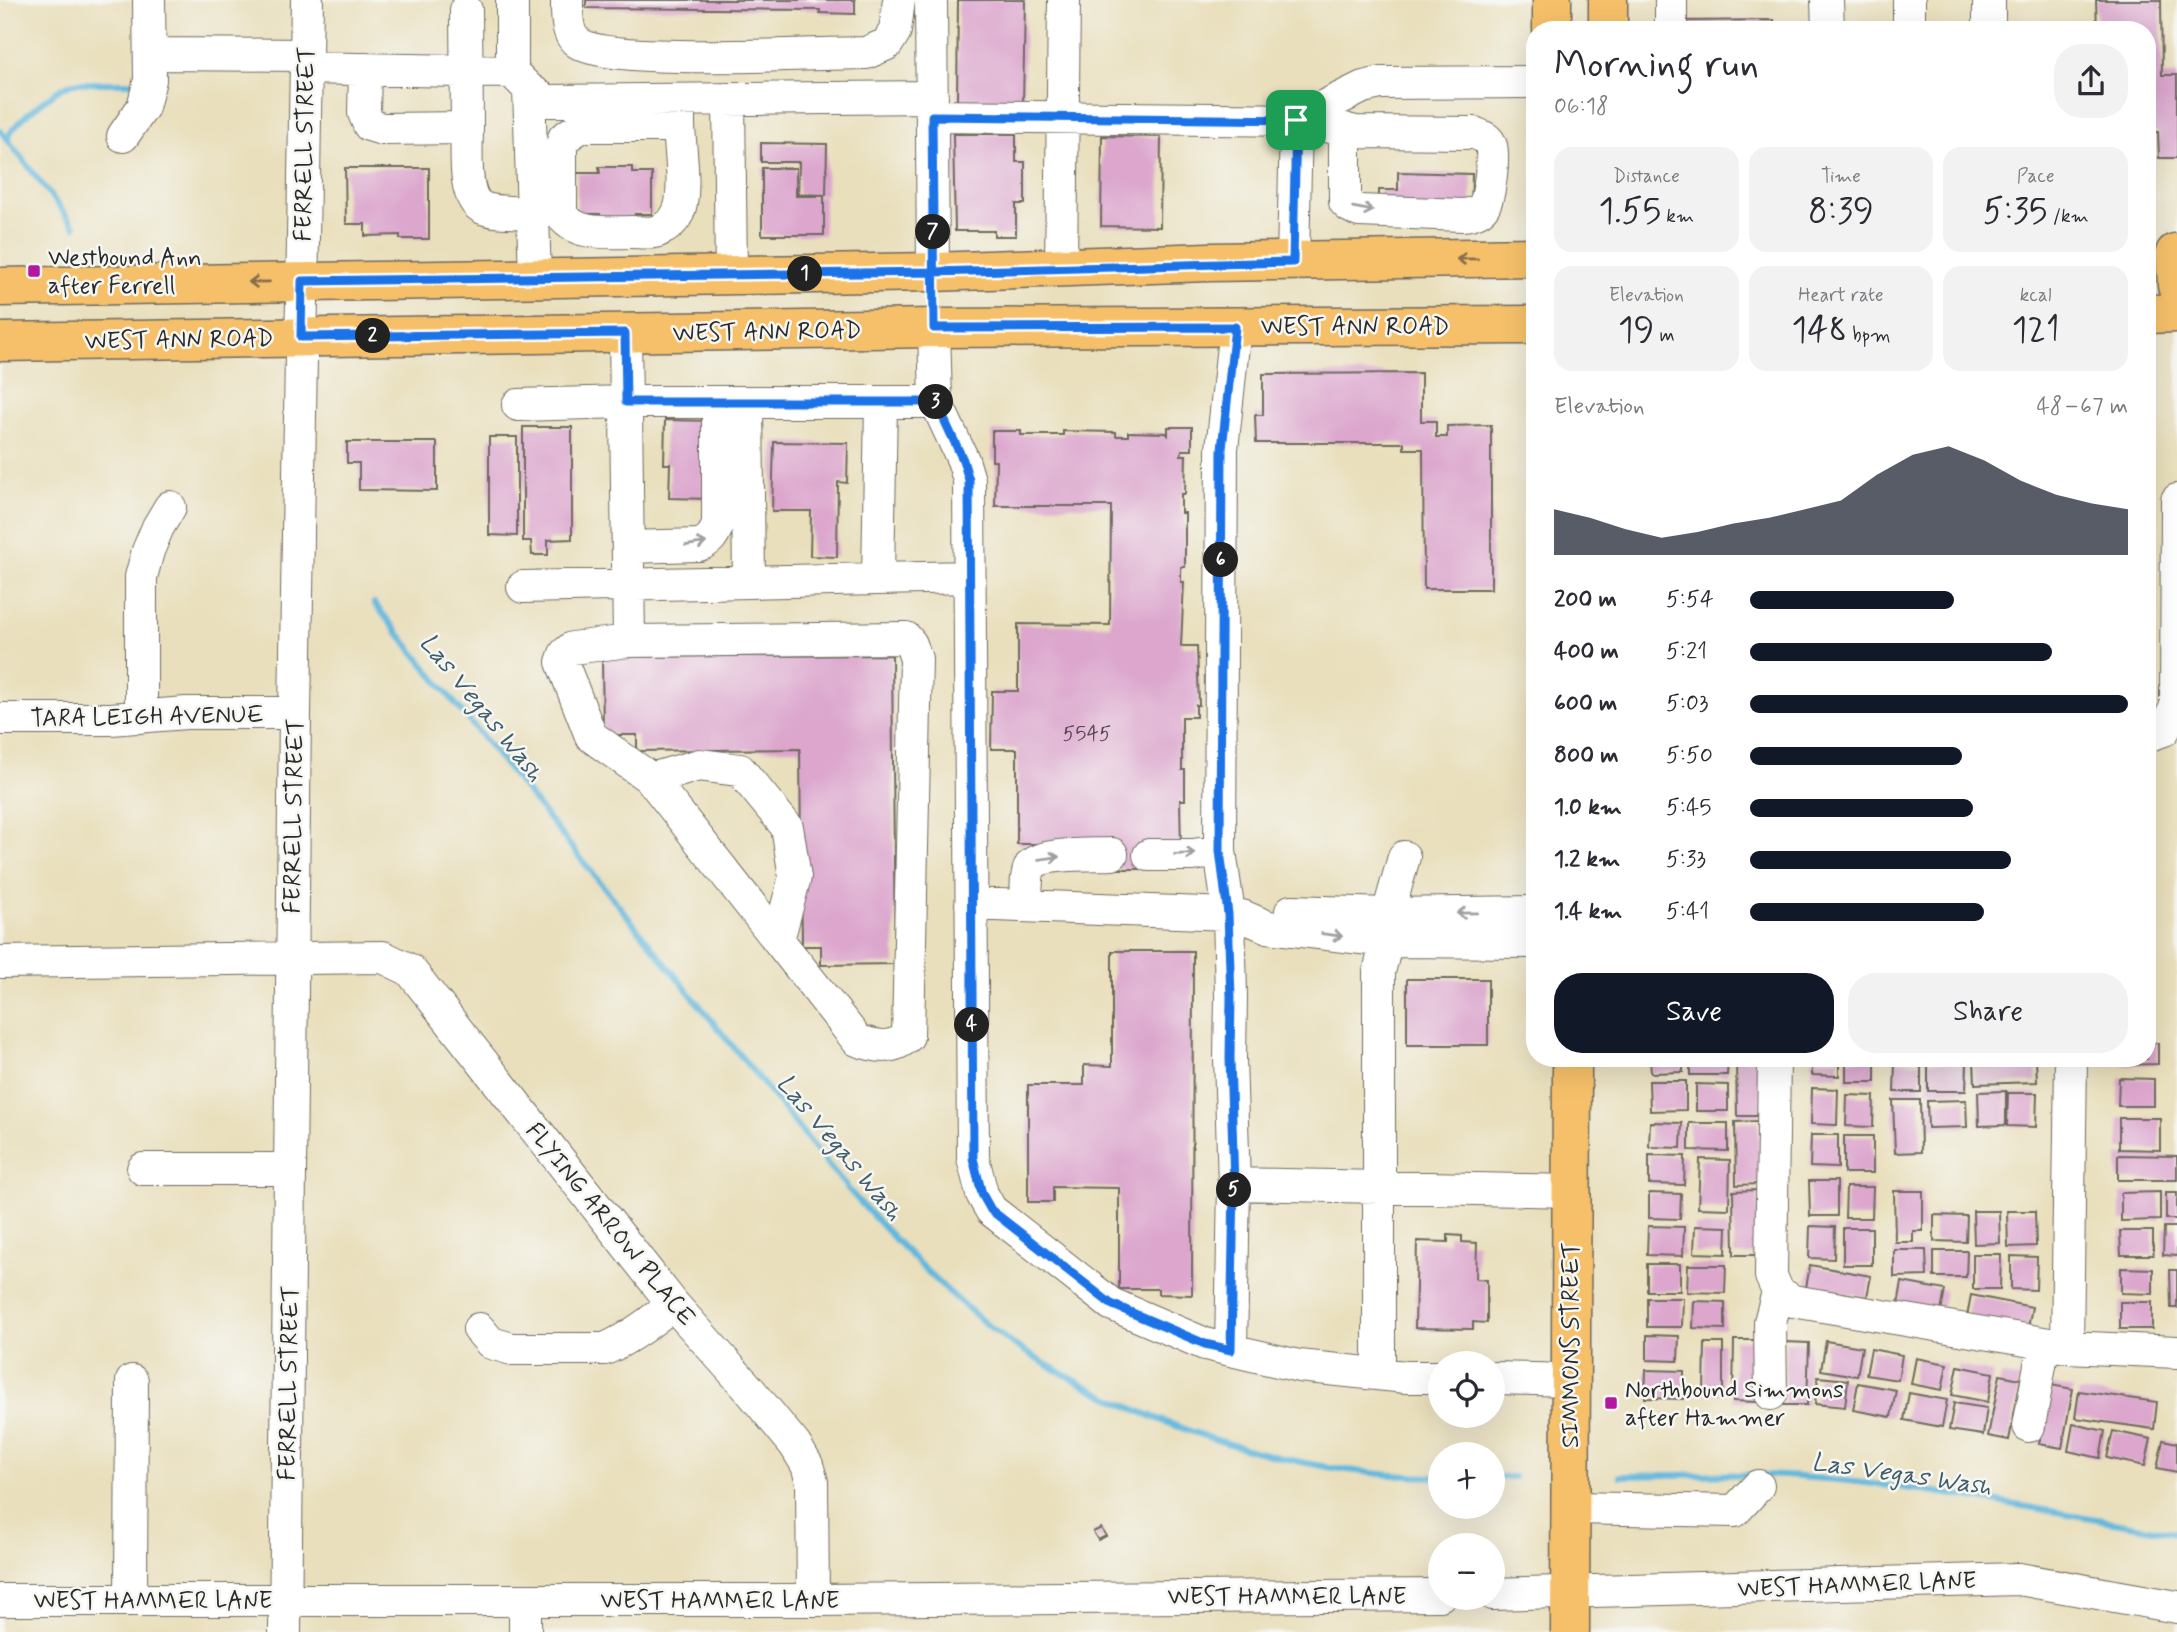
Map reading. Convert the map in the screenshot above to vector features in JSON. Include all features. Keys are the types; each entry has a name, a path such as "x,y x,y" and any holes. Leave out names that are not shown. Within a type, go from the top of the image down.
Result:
{"main road":[{"path":"1552,0 1552,21"},
{"path":"1608,0 1608,21"},
{"path":"0,287 933,272 1526,257"},
{"path":"933,272 934,328"},
{"path":"2156,314 2177,313"},
{"name":"WEST ANN ROAD","path":"0,342 934,328 1526,325"},
{"name":"SIMMONS STREET","path":"1570,1632 1572,1067"}],"street":[{"path":"123,136 142,107 150,79 149,0"},
{"name":"FERRELL STREET","path":"286,1617 295,713 307,0"},
{"path":"512,0 533,213 535,278"},
{"path":"567,0 567,21 575,40 592,50 642,56 866,53 887,44 895,31 900,0"},
{"path":"931,0 933,272"},
{"path":"1061,268 1064,0"},
{"path":"1671,0 1671,21"},
{"path":"1822,0 1827,0 1828,21"},
{"path":"1909,0 1909,21"},
{"path":"1989,0 1989,21"},
{"path":"466,10 468,187 475,202 484,209 533,213"},
{"path":"150,54 306,61 365,69 465,71 521,80 547,101 582,113 679,113 732,99 932,106 1063,118 1296,120 1345,129 1356,132 1474,133 1487,138 1492,147 1489,197 1476,212 1463,215 1359,211 1345,202 1345,129"},
{"path":"731,275 734,55"},
{"path":"365,69 364,113 369,125 382,129 467,128"},
{"path":"1296,120 1363,86 1381,83 1526,82"},
{"path":"582,113 564,138 561,148 561,214 565,221 572,225 603,232 656,232 670,225 677,215 682,203 679,113"},
{"path":"1293,262 1296,120"},
{"path":"1231,1350 1235,915 1220,851 1222,449 1235,327"},
{"path":"934,328 936,402 963,460 969,480 973,1158 982,1194 991,1210 1111,1304 1205,1344 1299,1366 1428,1376"},
{"path":"625,333 629,640"},
{"path":"518,405 626,402 936,402"},
{"path":"628,547 699,545 708,542 718,525 732,402"},
{"path":"732,402 749,582"},
{"path":"878,579 881,402"},
{"path":"2156,733 2164,730 2176,707 2177,500"},
{"path":"141,717 141,577 148,551 170,507"},
{"path":"523,587 969,577"},
{"path":"906,638 911,644 916,659 908,1036 900,1044 873,1046 857,1040 651,779 591,736 562,662 565,654 572,648 629,640 906,638"},
{"name":"TARA LEIGH AVENUE","path":"0,719 111,719 186,713 295,713"},
{"path":"651,779 699,765 740,770 787,827 795,877 778,940"},
{"path":"1149,855 1193,855 1220,851"},
{"path":"1026,906 1030,866 1035,860 1053,856 1112,854"},
{"path":"1379,1374 1379,972 1404,857"},
{"path":"971,904 1235,915 1273,911 1387,928 1526,941"},
{"path":"1387,928 1526,913"},
{"name":"FLYING ARROW PLACE","path":"0,962 383,957 411,970 673,1304 795,1445 807,1465 811,1482 813,1600"},
{"path":"1774,1067 1771,1276 1778,1292 1793,1301 2056,1345 2177,1352"},
{"path":"2029,1426 2056,1345 2071,1067"},
{"path":"143,1169 290,1169"},
{"path":"1234,1184 1571,1191"},
{"path":"1771,1394 1770,1322 1778,1292"},
{"path":"479,1329 491,1342 512,1349 605,1349 653,1321 673,1304"},
{"path":"1505,1378 1570,1380"},
{"path":"131,1598 132,1381"},
{"path":"1570,1508 1735,1511 1758,1486"},
{"name":"WEST HAMMER LANE","path":"1505,1594 2019,1579 2177,1607"},
{"name":"WEST HAMMER LANE","path":"0,1600 131,1598 286,1617 525,1601 1428,1595"},
{"path":"525,1601 525,1632"}],"building":[{"path":"586,0 855,0 855,14 820,13 820,10 586,8"},
{"path":"958,0 1025,0 1023,105 957,104"},
{"path":"2096,0 2161,0 2162,75 2177,75 2177,158 2159,158 2156,132 2156,21 2097,21"},
{"path":"1774,20 1774,21 1683,21"},
{"path":"953,134 1016,134 1016,162 1025,162 1025,204 1016,204 1016,236 994,236 994,231 955,231"},
{"path":"1102,136 1161,137 1160,227 1101,226"},
{"path":"761,143 827,144 826,195 798,194 799,162 761,162"},
{"path":"599,167 632,167 632,173 652,173 652,214 635,214 636,230 600,230 600,214 577,214 577,173 600,173"},
{"path":"345,168 429,168 429,239 400,239 400,235 365,236 365,224 346,224"},
{"path":"762,168 796,168 796,196 824,196 824,235 762,235"},
{"path":"1398,172 1472,174 1471,210 1379,208 1379,190 1398,190"},
{"path":"1421,373 1421,421 1436,421 1436,437 1447,437 1447,426 1491,425 1491,589 1424,589 1423,449 1404,449 1404,443 1256,443 1255,415 1263,415 1263,374"},
{"path":"665,420 713,421 711,499 669,498 670,464 664,464"},
{"path":"523,427 572,427 572,539 548,540 548,555 532,555 531,541 523,541"},
{"path":"1168,427 1192,427 1192,450 1182,450 1181,455 1186,455 1185,494 1181,494 1181,513 1185,513 1185,567 1181,567 1181,582 1184,582 1181,646 1197,646 1199,705 1196,705 1196,717 1182,717 1185,800 1180,800 1181,847 1149,869 1112,869 1112,844 1017,844 1017,749 991,749 992,691 1018,691 1018,624 1110,625 1111,506 995,506 996,461 992,461 992,431 1021,431 1021,435 1063,435 1063,431 1116,432 1116,436 1128,436 1128,432 1168,435"},
{"path":"489,437 517,437 517,536 489,535"},
{"path":"347,442 437,442 437,491 359,490 359,463 347,463"},
{"path":"774,442 848,443 847,483 838,482 837,557 810,556 811,511 772,511"},
{"path":"892,655 895,964 821,965 821,946 802,946 800,749 637,751 637,735 603,735 602,657"},
{"path":"1112,951 1193,951 1192,1295 1158,1294 1158,1289 1119,1289 1119,1188 1053,1187 1053,1202 1028,1202 1028,1085 1084,1085 1084,1065 1112,1066"},
{"path":"1407,979 1488,979 1488,1045 1407,1045"},
{"path":"2156,1043 2158,1043 2156,1064"},
{"path":"1651,1067 1683,1067 1683,1072 1651,1073"},
{"path":"1690,1067 1728,1067 1727,1075 1690,1075"},
{"path":"1736,1067 1760,1067 1761,1116 1737,1116"},
{"path":"1812,1067 1839,1067 1839,1076 1812,1075"},
{"path":"1846,1067 1875,1067 1875,1082 1846,1082"},
{"path":"1895,1067 1921,1067 1921,1092 1894,1092"},
{"path":"1928,1067 1967,1067 1966,1091 1928,1091"},
{"path":"1974,1067 2036,1067 2037,1082 1975,1084"},
{"path":"2119,1078 2154,1079 2154,1106 2118,1106"},
{"path":"1649,1081 1686,1081 1686,1110 1650,1111"},
{"path":"1696,1084 1728,1085 1728,1111 1696,1111"},
{"path":"1812,1088 1838,1089 1837,1125 1811,1124"},
{"path":"2006,1091 2006,1125 1979,1126 1978,1092"},
{"path":"2008,1093 2037,1093 2036,1127 2007,1126"},
{"path":"1847,1095 1874,1096 1873,1127 1846,1126"},
{"path":"1893,1100 1920,1100 1921,1152 1895,1153"},
{"path":"1966,1100 1967,1127 1928,1128 1927,1101"},
{"path":"2119,1118 2160,1118 2160,1150 2119,1149"},
{"path":"1758,1121 1760,1184 1736,1185 1735,1122"},
{"path":"1650,1122 1682,1123 1681,1148 1649,1147"},
{"path":"1689,1123 1728,1123 1728,1151 1689,1150"},
{"path":"1811,1135 1838,1135 1838,1168 1810,1167"},
{"path":"1844,1136 1873,1136 1873,1173 1844,1173"},
{"path":"1649,1155 1685,1156 1684,1185 1649,1184"},
{"path":"2118,1155 2177,1156 2177,1180 2118,1180"},
{"path":"1700,1159 1730,1160 1729,1209 1698,1208"},
{"path":"1809,1181 1837,1181 1837,1216 1810,1216"},
{"path":"1846,1187 1873,1187 1872,1218 1845,1218"},
{"path":"1758,1190 1760,1255 1734,1255 1733,1191"},
{"path":"1894,1191 1923,1191 1923,1231 1913,1231 1913,1242 1895,1242"},
{"path":"2160,1192 2160,1220 2121,1221 2121,1193"},
{"path":"1649,1193 1681,1194 1680,1219 1649,1218"},
{"path":"2166,1193 2177,1193 2177,1219 2166,1219"},
{"path":"1973,1211 1999,1211 2000,1243 1974,1244"},
{"path":"2007,1211 2035,1211 2036,1246 2008,1247"},
{"path":"1934,1215 1967,1216 1966,1242 1934,1241"},
{"path":"1648,1226 1684,1227 1683,1256 1647,1255"},
{"path":"1695,1226 1727,1227 1726,1254 1694,1253"},
{"path":"1810,1226 1835,1227 1834,1259 1809,1258"},
{"path":"2164,1227 2177,1227 2177,1256 2163,1255"},
{"path":"1843,1228 1872,1228 1872,1265 1843,1265"},
{"path":"2120,1231 2153,1231 2153,1255 2121,1255"},
{"path":"1448,1235 1462,1236 1462,1242 1477,1243 1476,1279 1487,1280 1487,1323 1473,1322 1473,1329 1415,1328 1417,1241 1448,1242"},
{"path":"1894,1250 1926,1250 1927,1276 1894,1277"},
{"path":"1934,1251 1967,1251 1966,1277 1934,1277"},
{"path":"1973,1254 2001,1254 2000,1289 1973,1289"},
{"path":"2011,1256 2037,1257 2036,1290 2011,1289"},
{"path":"1647,1264 1680,1264 1680,1291 1647,1291"},
{"path":"1688,1265 1726,1265 1725,1293 1687,1292"},
{"path":"1810,1265 1871,1276 1867,1297 1806,1288"},
{"path":"2121,1268 2153,1269 2153,1294 2121,1293"},
{"path":"2170,1270 2177,1270 2177,1308 2171,1308"},
{"path":"1902,1282 1945,1290 1941,1312 1898,1305"},
{"path":"1971,1295 2032,1307 2028,1328 1967,1316"},
{"path":"1647,1298 1683,1298 1682,1327 1647,1327"},
{"path":"1694,1301 1725,1302 1725,1329 1693,1328"},
{"path":"2120,1302 2152,1302 2152,1329 2120,1329"},
{"path":"1647,1335 1679,1336 1678,1361 1647,1360"},
{"path":"1734,1340 1757,1340 1756,1402 1733,1401"},
{"path":"1826,1341 1862,1347 1857,1376 1821,1370"},
{"path":"1785,1342 1809,1343 1807,1405 1784,1405"},
{"path":"1705,1343 1723,1343 1723,1394 1704,1394"},
{"path":"1871,1349 1902,1355 1898,1380 1866,1375"},
{"path":"1916,1358 1947,1364 1942,1390 1911,1384"},
{"path":"1958,1366 1993,1373 1988,1402 1952,1395"},
{"path":"1646,1370 1684,1371 1684,1399 1645,1398"},
{"path":"2000,1375 2021,1379 2009,1440 1988,1436"},
{"path":"1818,1377 1848,1380 1845,1407 1815,1404"},
{"path":"1858,1383 1896,1390 1891,1417 1853,1410"},
{"path":"2051,1385 2073,1389 2062,1448 2039,1444"},
{"path":"2079,1391 2157,1402 2154,1429 2075,1418"},
{"path":"1909,1393 1947,1400 1942,1427 1904,1420"},
{"path":"1954,1403 1987,1408 1983,1435 1949,1430"},
{"path":"2073,1424 2105,1431 2100,1458 2068,1451"},
{"path":"2113,1431 2151,1439 2145,1466 2107,1458"},
{"path":"2163,1440 2177,1443 2177,1472 2157,1468"},
{"path":"1101,1528 1106,1536 1098,1540 1093,1532"}],"waterway":[{"path":"8,139 17,125 36,107 73,83 138,83"},
{"name":"Las Vegas Wash","path":"0,130 75,227"},
{"name":"Las Vegas Wash","path":"374,603 849,1190 914,1259 985,1323 1021,1349 1084,1385 1168,1423 1257,1452 1302,1462 1348,1470 1428,1476"},
{"name":"Las Vegas Wash","path":"1620,1476 1785,1476 1884,1485 2177,1533"},
{"name":"Las Vegas Wash","path":"1505,1477 1514,1477"}],"place":[{"name":"Westbound Ann after Ferrell","path":"34,271"},
{"name":"Northbound Simmons after Hammer","path":"1611,1403"}],"route":[{"path":"1296,120 932,116 933,272 934,328 1235,327 1222,449 1220,851 1228,914 1231,997 1234,1184 1231,1350 1205,1344 1111,1304 991,1210 982,1194 973,1158 969,480 963,460 936,402 626,402 625,333 301,337 302,281 933,272 1208,262 1293,262 1296,120"}]}
